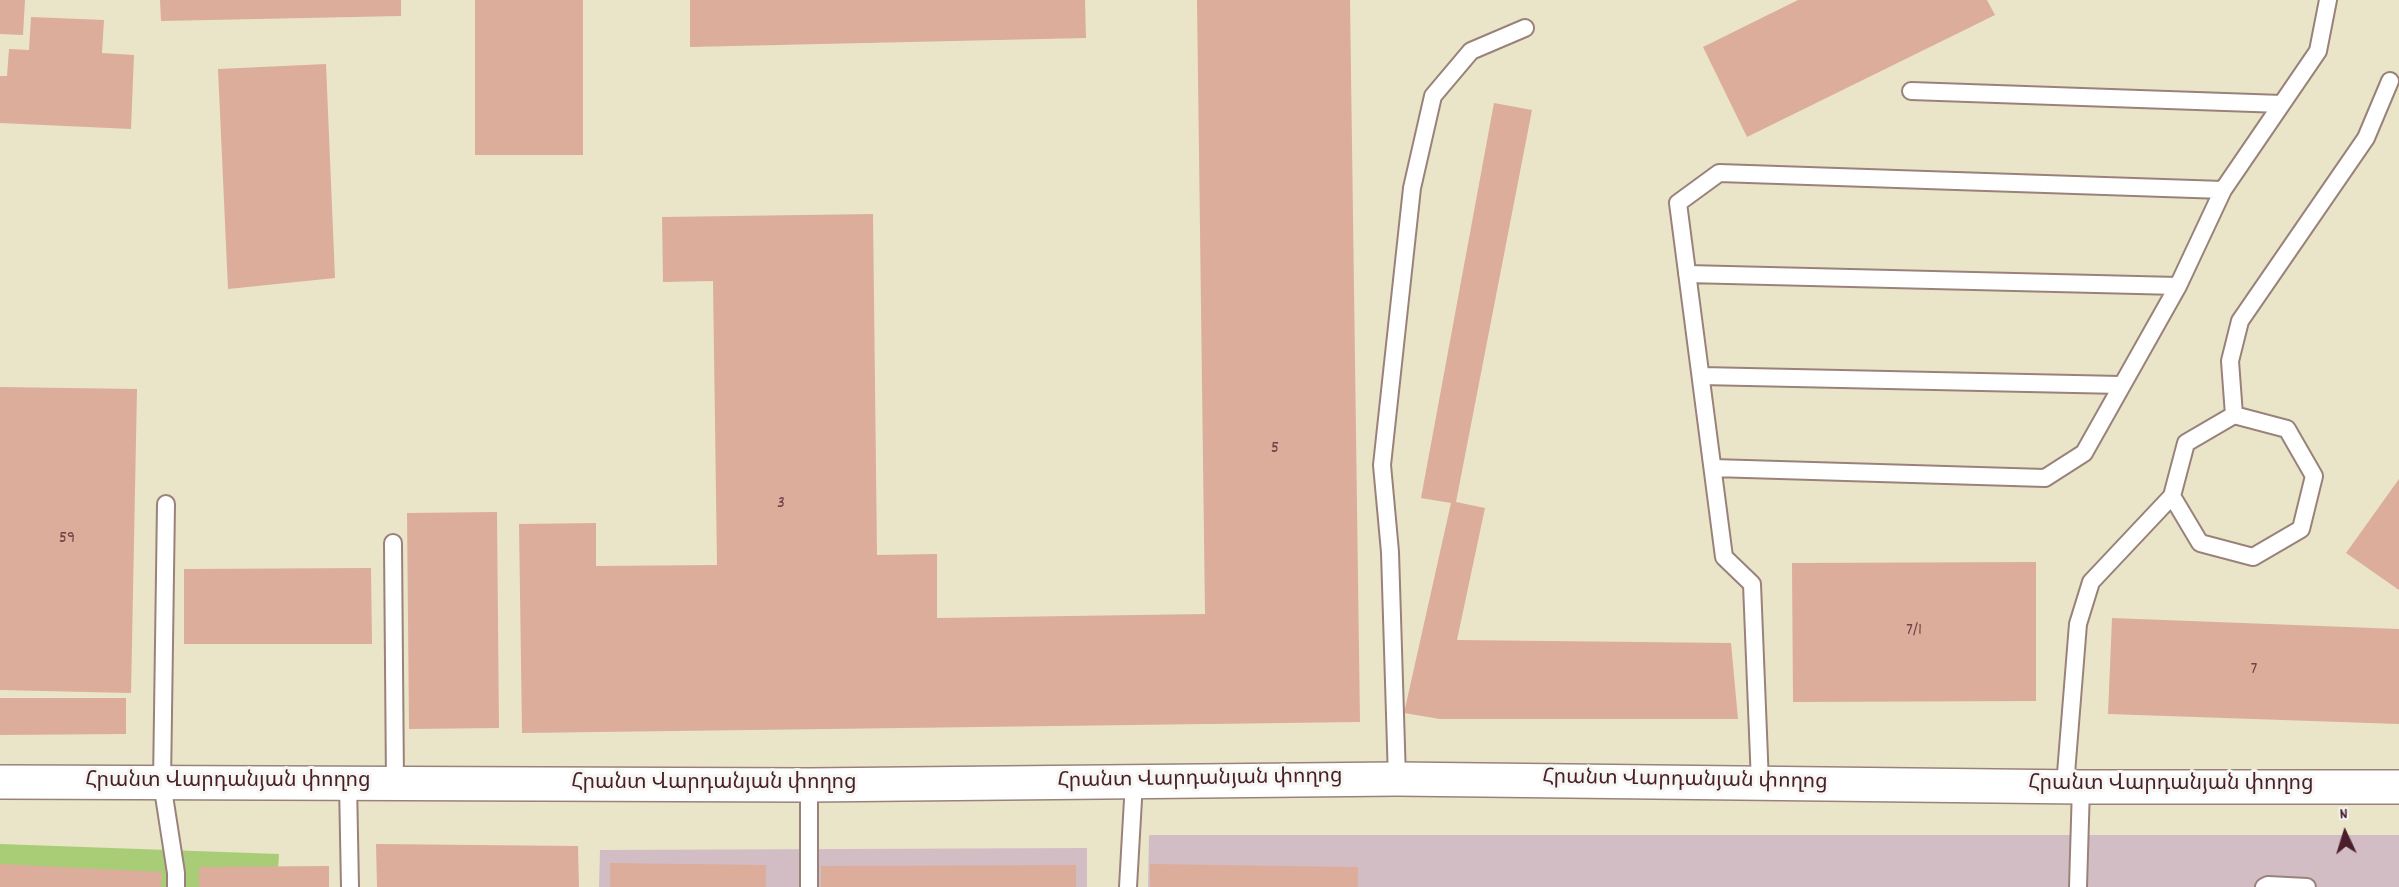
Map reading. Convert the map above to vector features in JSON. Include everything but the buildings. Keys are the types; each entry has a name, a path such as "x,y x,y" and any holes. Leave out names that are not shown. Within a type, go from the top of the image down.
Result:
{"street":[{"name":"Հրանտ Վարդանյան փողոց","path":"0,782 809,785 1397,779 2399,787"}],"lane":[{"path":"1713,468 2045,478 2084,453 2178,286 2223,190 2318,51 2328,0"},
{"path":"1397,779 1389,552 1382,465 1412,188 1433,96 1471,51 1525,28"},
{"path":"2234,415 2230,361 2241,321 2366,138 2390,81"},
{"path":"1911,91 2282,104"},
{"path":"1760,783 1752,584 1724,557 1678,203 1719,173 2223,190"},
{"path":"1687,274 2178,286"},
{"path":"1701,376 2121,385"},
{"path":"2078,887 2073,786 2078,624 2091,582 2172,496 2186,443 2234,415 2287,429 2314,476 2301,529 2253,557 2200,543 2172,496"},
{"path":"166,504 162,783 176,873 176,887"},
{"path":"393,543 395,784"},
{"path":"1128,887 1134,782"},
{"path":"348,783 350,887"},
{"path":"809,785 809,887"},
{"path":"2264,887 2268,885 2307,887"}],"shaded area":[{"path":"1149,835 2399,835 2399,887 1148,887"},
{"path":"1087,848 1087,887 599,887 600,850"}],"green space":[{"path":"0,844 279,854 277,887 0,887"}]}
